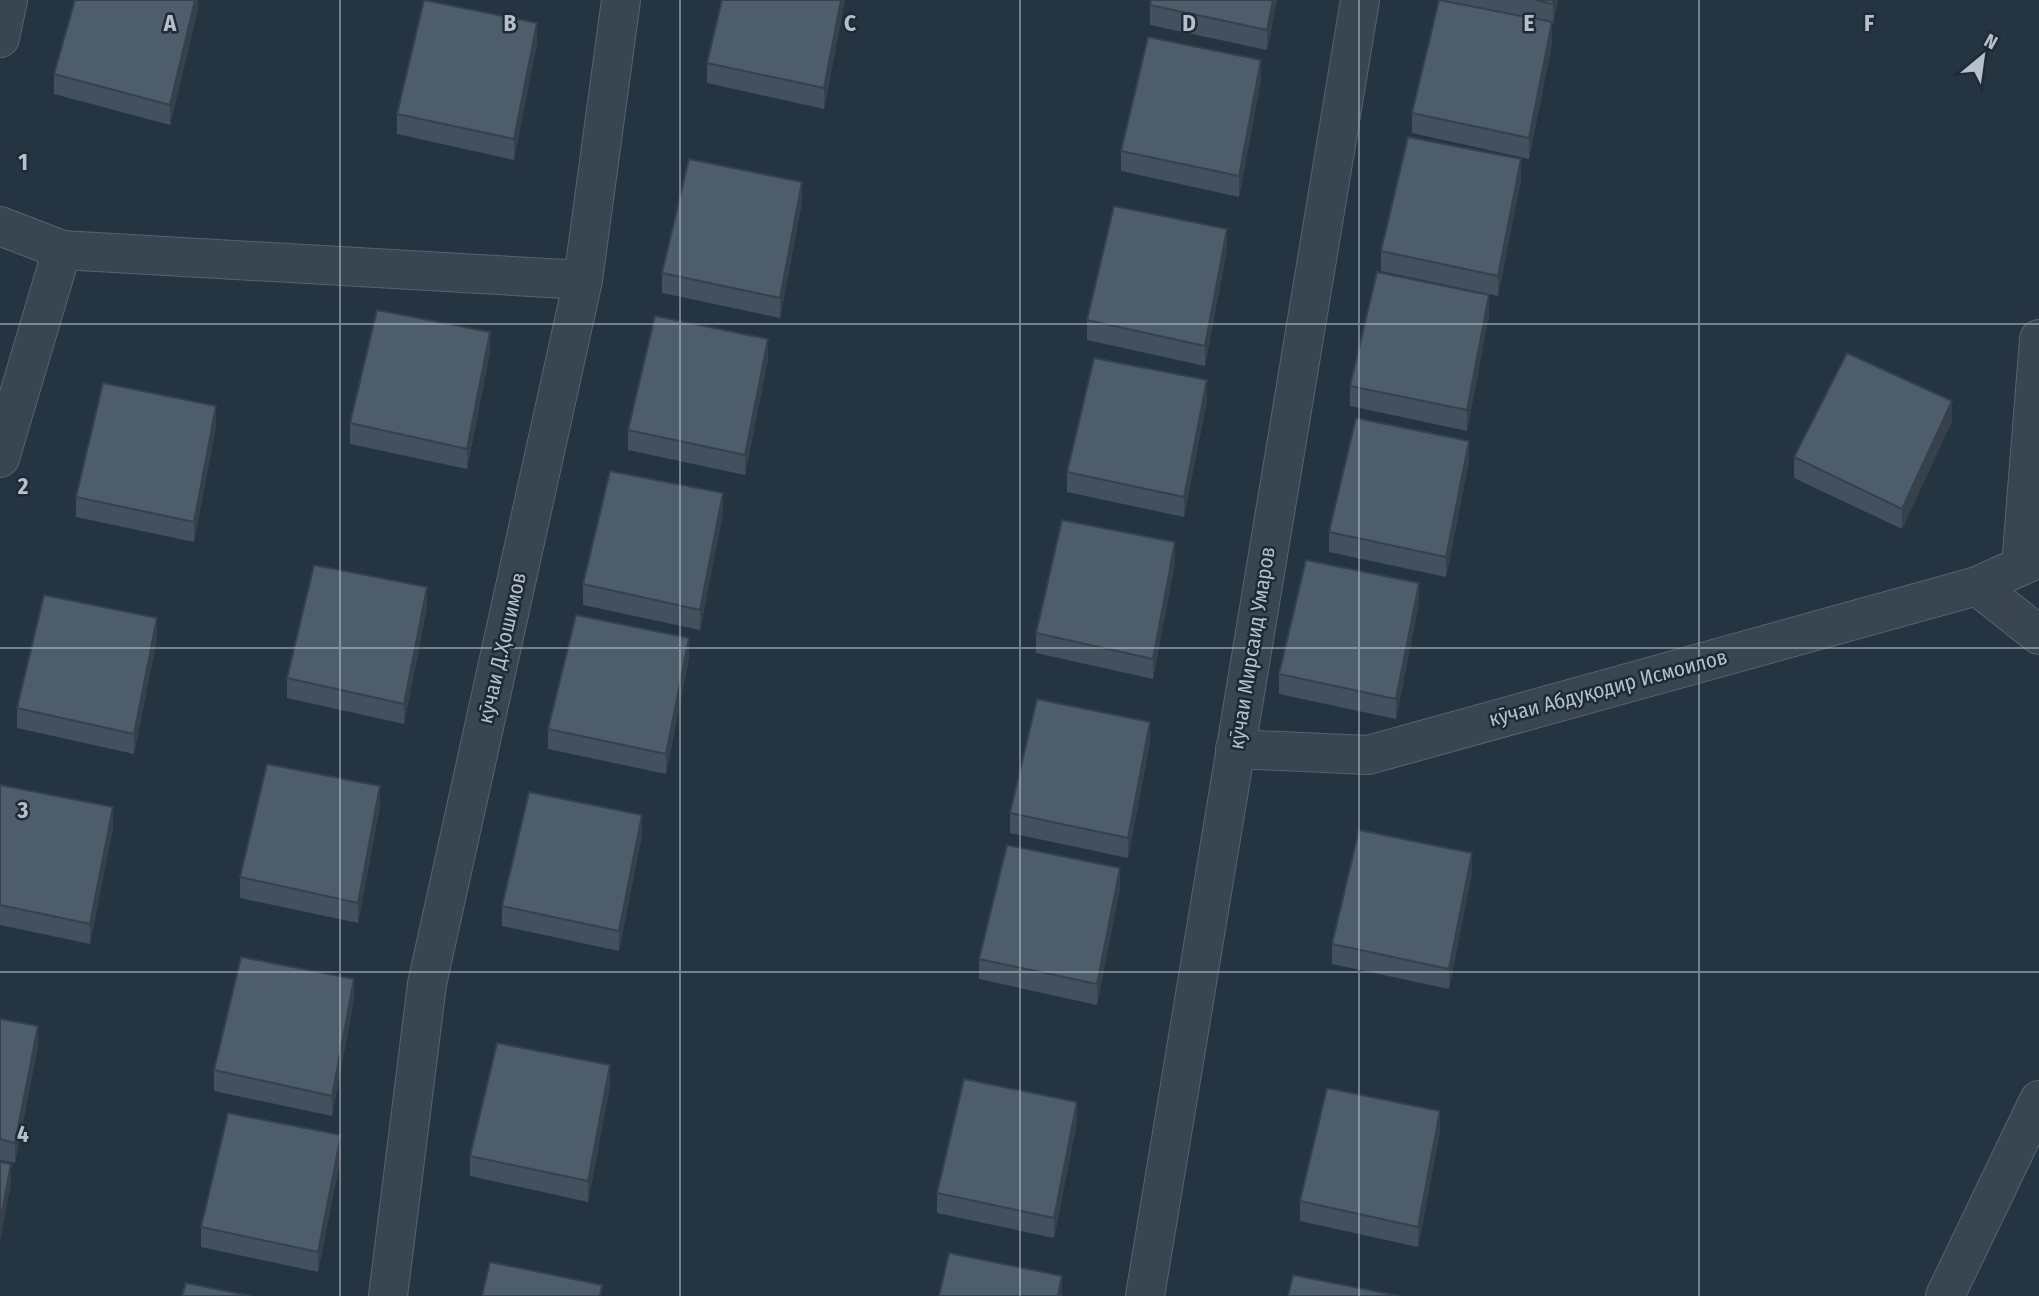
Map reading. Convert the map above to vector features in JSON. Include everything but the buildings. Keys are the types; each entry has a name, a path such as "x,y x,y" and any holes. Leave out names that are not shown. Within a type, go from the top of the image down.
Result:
{"street":[{"path":"0,38 8,0"},
{"name":"кӯчаи Д.Ҳошимов","path":"388,1296 427,984 583,280 621,0"},
{"name":"кӯчаи Мирсаид Умаров","path":"1145,1296 1360,0"},
{"path":"0,226 62,250 583,280"},
{"path":"0,458 62,250"},
{"path":"2030,562 2039,339"},
{"name":"кӯчаи Абдуқодир Исмоилов","path":"1235,750 1368,755 1977,586 2030,562"},
{"path":"1977,586 2039,635"},
{"path":"1945,1296 2039,1100"}]}
